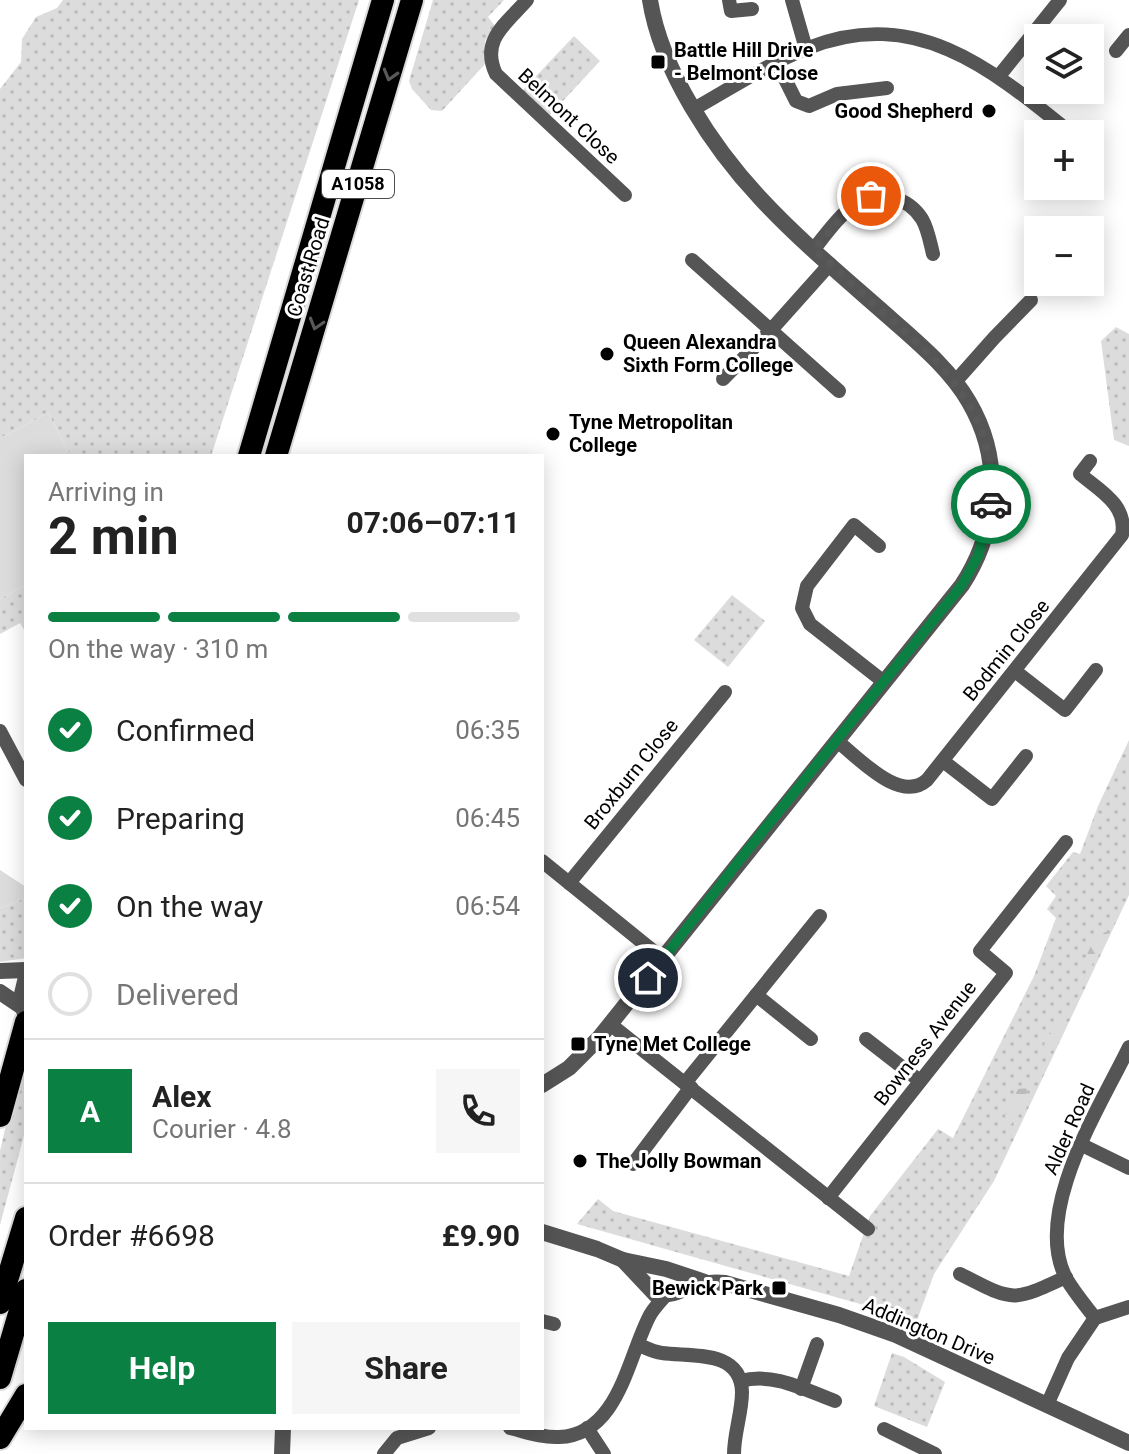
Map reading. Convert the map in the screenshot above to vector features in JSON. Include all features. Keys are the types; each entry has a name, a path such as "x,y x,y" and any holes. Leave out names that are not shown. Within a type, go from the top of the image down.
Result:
{"highway":[{"path":"317,221 375,0"},
{"name":"Coast Road","path":"250,454 383,0"},
{"name":"Coast Road","path":"277,454 412,0"},
{"path":"283,454 302,368"},
{"path":"243,454 273,372"},
{"path":"0,1116 24,1020"},
{"path":"0,1303 24,1225"},
{"path":"0,1378 24,1297"},
{"path":"0,1438 24,1398"}],"street":[{"name":"Belmont Close","path":"527,0 495,35 490,46 491,63 496,74 625,195"},
{"path":"544,1084 581,1058 610,1024 884,682 970,572 989,523 992,490 990,457 976,414 955,382 909,335 762,200 723,154 694,109 662,44 650,0"},
{"path":"729,0 731,11 752,9"},
{"path":"792,0 806,49"},
{"path":"999,76 1060,0"},
{"path":"694,109 777,63 828,41 867,34 904,35 962,54 999,76 1054,120"},
{"path":"1116,51 1129,35"},
{"path":"777,63 796,101 809,106 837,94 887,88"},
{"path":"814,249 855,203 871,196 889,195 908,205 921,217 933,254"},
{"path":"692,260 839,391"},
{"path":"723,379 830,264"},
{"path":"955,382 1031,300"},
{"name":"Bodmin Close","path":"837,741 893,784 907,789 921,785 943,761 1122,535 1123,518 1115,503 1080,474 1090,461"},
{"path":"879,546 854,525 807,586 802,608 810,624 884,682"},
{"path":"1015,671 1065,710 1096,670"},
{"name":"Broxburn Close","path":"569,883 725,692"},
{"path":"0,731 24,776"},
{"path":"943,761 992,799 1026,756"},
{"name":"Bowness Avenue","path":"828,1198 1006,973 980,951 1066,842"},
{"path":"544,863 663,959"},
{"path":"633,1164 688,1085 820,916"},
{"path":"0,971 24,970"},
{"path":"24,984 24,1007"},
{"path":"0,992 24,1015"},
{"path":"756,995 811,1039"},
{"path":"610,1024 868,1229"},
{"path":"866,1039 920,1081"},
{"name":"Alder Road","path":"1095,1318 1066,1277 1058,1252 1056,1216 1065,1181 1129,1047"},
{"path":"1082,1145 1129,1168"},
{"name":"Addington Drive","path":"544,1233 623,1260 705,1282"},
{"name":"Addington Drive","path":"623,1260 658,1290 705,1282 725,1283 873,1326 1129,1443"},
{"path":"519,1430 556,1438 567,1437 587,1428 610,1405 639,1345 658,1290 675,1282 665,1269 649,1275 658,1290"},
{"path":"960,1274 1004,1296 1026,1295 1066,1277"},
{"path":"1047,1405 1068,1358 1095,1318 1129,1307"},
{"path":"801,1389 817,1344"},
{"path":"639,1345 664,1353 715,1357 731,1367 741,1381 734,1454"},
{"path":"741,1381 763,1377 835,1401"},
{"path":"587,1428 604,1454"},
{"path":"884,1429 935,1454"},
{"path":"282,1454 283,1430"},
{"path":"384,1454 393,1433 415,1430"}],"green space":[{"path":"63,0 359,0 212,454 70,454 48,413 0,438 0,89 21,62 22,39 36,17 57,8"},
{"path":"433,0 504,0 488,17 495,26 485,41 485,64 442,111 431,110 412,89 409,81"},
{"path":"574,36 600,61 549,116 522,91"},
{"path":"1116,327 1129,334 1129,446 1114,440 1101,341"},
{"path":"48,413 70,454 24,454 24,586 0,599 0,438"},
{"path":"24,586 24,630 20,623 0,634 0,599"},
{"path":"732,595 765,621 728,667 694,640"},
{"path":"1129,740 1129,895 994,1181 934,1274 916,1323 892,1313 577,1224 598,1199 613,1211 849,1276 870,1216 938,1129 953,1138 1034,976 1056,918 1047,909 1056,896 1046,886 1073,852 1080,854 1098,806"},
{"path":"0,870 24,886 24,899 0,908"},
{"path":"24,899 24,958 0,962 0,908"},
{"path":"1108,932 1090,969 1084,961 1097,933"},
{"path":"1068,1016 1050,1053 1044,1045 1057,1017"},
{"path":"23,1051 24,1135 0,1225 0,1151"},
{"path":"1029,1088 1011,1125 1005,1116 1018,1089"},
{"path":"892,1353 945,1382 927,1427 874,1406"}],"way so far":[{"path":"871,196 855,203 814,249 909,335 955,382 968,400 983,430 990,457 991,504"}],"place":[{"name":"Battle Hill Drive - Belmont Close","path":"658,62"},
{"name":"Good Shepherd","path":"989,111"},
{"name":"Queen Alexandra Sixth Form College","path":"607,354"},
{"name":"Tyne Metropolitan College","path":"553,434"},
{"name":"Tyne Met College","path":"578,1044"},
{"name":"The Jolly Bowman","path":"580,1161"},
{"name":"Bewick Park","path":"779,1288"}],"route":[{"path":"648,978 962,585 985,537 991,504"}]}
